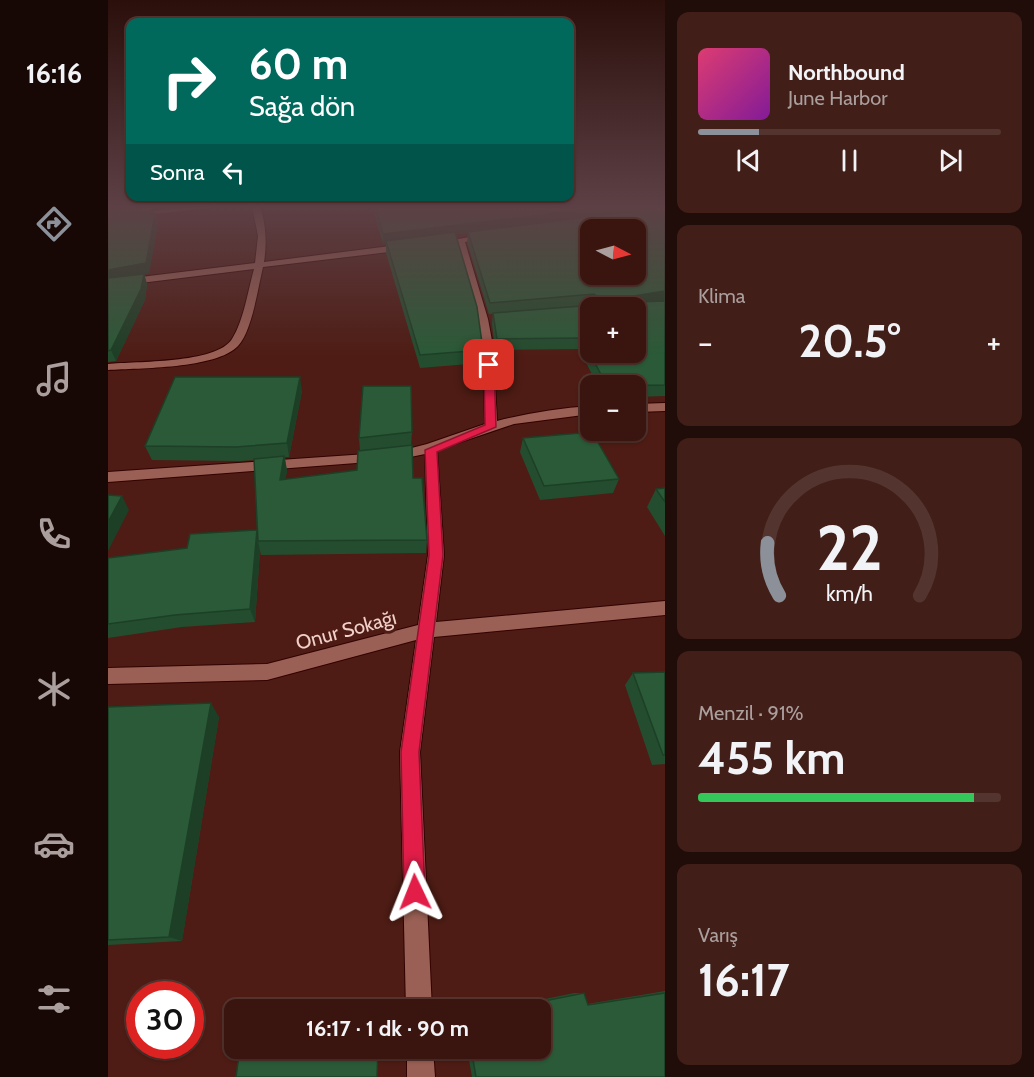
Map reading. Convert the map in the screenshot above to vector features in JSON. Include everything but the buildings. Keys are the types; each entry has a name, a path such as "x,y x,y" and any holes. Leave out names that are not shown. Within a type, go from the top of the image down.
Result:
{"street":[{"path":"108,367 205,358 230,347 237,338 261,256"},
{"path":"108,284 332,256"},
{"path":"466,256 488,318 491,427"},
{"path":"646,407 665,406"},
{"path":"108,477 396,456 431,450 491,427 530,417 580,412"},
{"path":"419,999 410,752 436,555 431,450"},
{"name":"Onur Sokağı","path":"108,676 267,672 426,630 665,608"},
{"path":"420,1059 421,1077"}],"route":[{"path":"415,892 410,752 436,555 431,450 491,427 489,365"}]}
